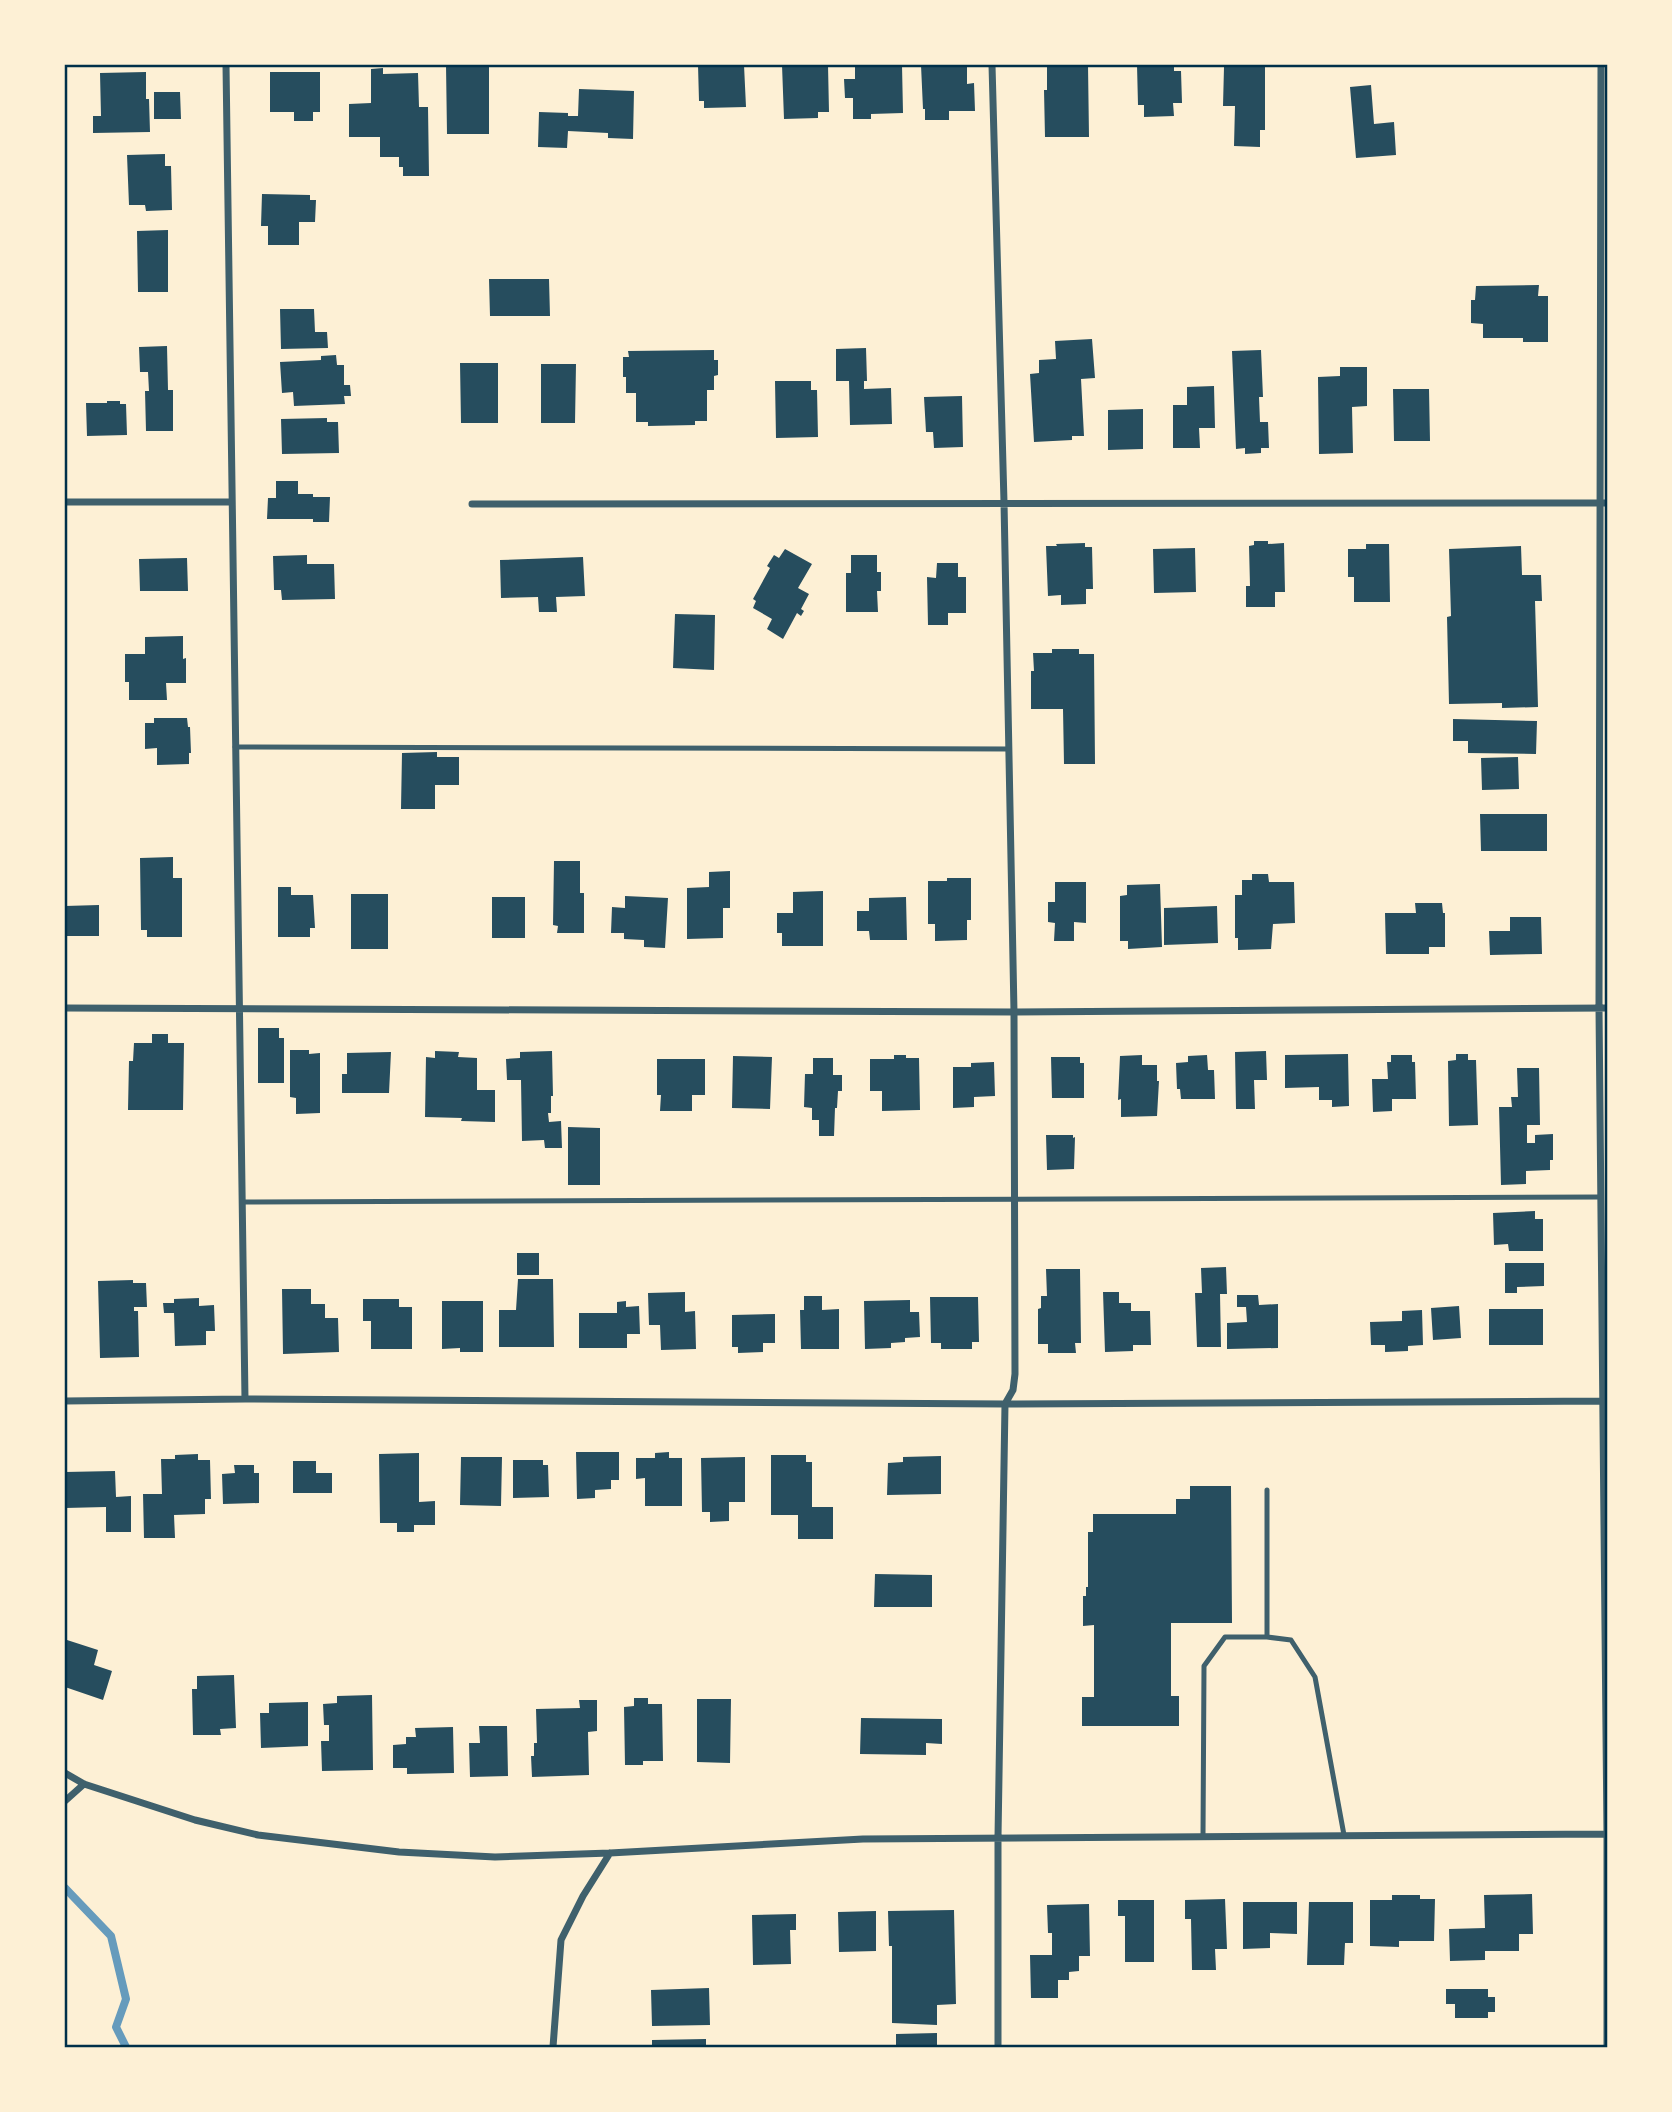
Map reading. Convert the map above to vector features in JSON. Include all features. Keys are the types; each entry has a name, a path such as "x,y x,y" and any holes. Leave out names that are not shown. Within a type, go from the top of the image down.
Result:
{"street":[{"path":"226,65 245,1399"},
{"path":"992,65 1014,1012 1016,1374 1013,1390 1005,1404 998,1837 999,2047"},
{"path":"1601,65 1601,1197 1605,1401 1606,2047"},
{"path":"65,502 232,502"},
{"path":"472,504 1603,503"},
{"path":"65,1008 1014,1012 1603,1008"},
{"path":"65,1401 245,1399 1005,1404 1605,1401"},
{"path":"65,1773 83,1784 195,1820 260,1836 413,1853 495,1857 863,1839 1607,1834"},
{"path":"65,1801 83,1784"},
{"path":"553,2047 561,1940 572,1915 610,1853"}],"lane":[{"path":"235,747 1009,749"},
{"path":"242,1202 1601,1197"},
{"path":"1267,1490 1267,1637"},
{"path":"1203,1836 1205,1666 1225,1637 1290,1640 1315,1677 1344,1835"}],"building":[{"path":"446,65 489,65 489,134 447,134"},
{"path":"698,65 744,65 746,107 704,108 704,101 699,101"},
{"path":"782,65 828,65 829,112 818,112 818,118 784,119"},
{"path":"855,65 902,65 903,113 871,114 871,119 853,119 853,98 845,98 844,79 855,79"},
{"path":"921,65 967,65 967,84 974,83 975,111 949,111 949,120 925,120"},
{"path":"1047,65 1088,65 1089,137 1045,137 1044,90 1047,90"},
{"path":"1137,65 1174,65 1174,71 1181,71 1182,103 1173,103 1174,116 1144,117 1144,105 1138,105"},
{"path":"1265,65 1265,130 1260,130 1260,147 1234,146 1235,106 1223,106 1224,67"},
{"path":"383,68 383,74 418,73 419,107 428,107 429,176 403,176 399,157 380,157 380,137 349,137 349,104 371,103 371,69"},
{"path":"146,72 150,132 93,133 93,116 101,116 100,73"},
{"path":"270,72 320,72 320,112 313,112 313,121 294,121 294,112 270,112"},
{"path":"1371,85 1374,124 1394,122 1396,155 1356,158 1350,87"},
{"path":"579,89 634,91 633,139 608,138 608,133 568,131 567,148 538,147 539,112 578,116"},
{"path":"154,92 180,92 181,119 154,119"},
{"path":"165,154 165,166 171,166 172,210 146,211 145,205 129,205 127,155"},
{"path":"262,194 310,195 310,200 316,200 315,222 299,222 299,245 268,245 268,226 261,226"},
{"path":"168,230 168,292 138,292 137,231"},
{"path":"489,279 549,279 550,316 490,316"},
{"path":"1539,285 1538,296 1548,296 1548,342 1523,342 1523,338 1483,338 1483,324 1471,323 1471,300 1475,300 1476,286"},
{"path":"280,309 314,309 315,332 327,332 328,348 281,349"},
{"path":"1092,339 1095,378 1081,379 1084,436 1072,436 1072,440 1034,442 1030,374 1039,373 1039,360 1056,359 1055,341"},
{"path":"167,346 168,390 173,390 173,431 146,431 145,391 149,391 148,372 140,372 139,347"},
{"path":"866,348 867,381 864,381 864,389 891,388 892,424 850,425 849,381 836,381 836,349"},
{"path":"714,350 714,360 718,360 718,375 714,376 714,390 707,390 707,421 695,421 695,425 648,426 648,422 636,422 636,393 626,393 626,377 623,377 623,357 629,357 628,351"},
{"path":"1261,350 1263,397 1259,397 1260,422 1268,422 1269,448 1261,448 1261,453 1245,454 1245,448 1236,449 1232,351"},
{"path":"336,355 337,365 344,365 344,385 350,385 351,396 344,396 345,404 294,406 293,392 282,393 280,362 321,360 321,356"},
{"path":"460,363 498,363 498,423 461,423"},
{"path":"541,364 576,364 575,423 541,423"},
{"path":"1340,367 1367,367 1367,406 1352,407 1353,453 1319,454 1318,377 1340,376"},
{"path":"775,381 811,381 811,390 817,390 818,437 776,438"},
{"path":"1214,386 1215,428 1199,428 1200,448 1173,448 1173,405 1187,405 1187,387"},
{"path":"1393,389 1429,389 1430,441 1394,441"},
{"path":"962,396 963,447 934,448 933,432 926,432 924,397"},
{"path":"107,401 126,404 127,435 87,436 86,403"},
{"path":"1143,409 1143,449 1108,450 1108,410"},
{"path":"327,418 327,422 338,422 339,453 282,454 281,419"},
{"path":"276,481 298,481 298,494 330,497 329,522 313,522 313,519 267,519 268,498 276,498"},
{"path":"1254,541 1284,543 1285,592 1275,592 1275,607 1246,607 1246,586 1250,586 1249,546 1254,545"},
{"path":"1085,543 1085,547 1092,547 1093,589 1086,589 1086,604 1061,605 1061,595 1048,596 1046,546"},
{"path":"1366,544 1389,544 1390,602 1354,602 1354,577 1348,577 1348,549 1366,549"},
{"path":"1521,546 1522,575 1541,575 1542,601 1535,601 1538,707 1502,708 1502,703 1449,704 1449,549"},
{"path":"1195,548 1196,592 1154,593 1153,549"},
{"path":"785,549 812,564 798,588 809,594 801,609 804,611 801,616 797,613 783,639 767,629 772,619 753,608 756,601 753,599 774,555 779,558"},
{"path":"307,555 307,564 334,564 335,599 282,600 281,590 274,590 273,556"},
{"path":"851,555 877,555 877,572 881,572 881,591 877,591 878,612 846,612 846,573 851,573"},
{"path":"583,557 585,596 556,597 557,612 539,612 538,597 501,598 500,560"},
{"path":"187,558 188,591 140,591 139,559"},
{"path":"937,563 958,563 958,577 966,577 966,613 948,613 948,625 928,625 927,577 936,578"},
{"path":"675,614 715,615 714,670 673,668"},
{"path":"183,636 186,683 166,683 167,700 129,700 129,682 125,682 125,654 145,654 145,637"},
{"path":"1052,649 1079,649 1079,654 1094,654 1095,764 1064,764 1063,709 1031,709 1033,653 1052,653"},
{"path":"154,718 187,718 190,727 189,764 157,765 157,748 145,749 145,723 154,723"},
{"path":"1453,719 1537,721 1536,754 1468,753 1468,741 1453,741"},
{"path":"437,752 437,757 459,757 459,785 435,785 435,809 401,809 402,753"},
{"path":"1518,757 1519,789 1482,790 1481,758"},
{"path":"1480,814 1547,814 1547,851 1481,851"},
{"path":"173,857 173,878 182,878 182,937 147,937 147,930 141,930 140,858"},
{"path":"554,861 580,861 580,893 584,893 584,933 557,933 558,926 553,925"},
{"path":"730,871 730,908 723,908 723,938 687,939 687,888 709,887 709,872"},
{"path":"1252,874 1268,874 1269,882 1294,882 1295,923 1273,924 1271,949 1238,950 1238,938 1235,938 1235,895 1242,895 1242,880 1252,880"},
{"path":"947,878 971,878 971,920 967,920 967,940 935,941 935,924 928,924 928,881 947,881"},
{"path":"1055,882 1086,882 1086,923 1074,922 1074,941 1054,941 1055,923 1048,922 1048,902 1055,902"},
{"path":"1160,884 1162,947 1128,949 1128,941 1120,941 1120,896 1127,895 1127,885"},
{"path":"278,887 291,887 291,895 313,895 315,928 310,928 310,937 278,937"},
{"path":"823,891 823,946 782,946 782,933 777,933 777,913 793,913 793,892"},
{"path":"351,894 388,894 388,949 351,949"},
{"path":"625,896 668,898 665,948 644,947 644,940 624,939 624,933 611,933 612,907 625,908"},
{"path":"492,897 525,897 525,938 492,938"},
{"path":"906,897 907,940 870,940 869,931 857,931 857,911 869,911 869,898"},
{"path":"1415,903 1442,903 1445,913 1445,947 1429,947 1429,954 1386,954 1385,913 1416,913"},
{"path":"99,905 99,936 65,936 65,906"},
{"path":"1217,906 1218,943 1164,945 1164,908"},
{"path":"1510,917 1541,917 1542,954 1490,955 1489,931 1510,931"},
{"path":"258,1028 279,1028 279,1038 284,1038 284,1083 258,1083"},
{"path":"152,1034 168,1034 168,1043 184,1043 183,1110 128,1110 129,1061 133,1061 134,1043 152,1043"},
{"path":"290,1050 320,1053 320,1113 296,1114 296,1098 290,1097"},
{"path":"435,1051 459,1052 458,1057 477,1058 477,1090 495,1090 495,1122 425,1117 426,1057 435,1058"},
{"path":"552,1051 553,1096 551,1113 548,1113 549,1122 561,1121 562,1148 545,1148 544,1140 522,1141 521,1080 507,1080 506,1059 520,1058 520,1052"},
{"path":"1266,1051 1267,1080 1254,1080 1255,1109 1236,1109 1235,1052"},
{"path":"391,1052 389,1093 342,1093 342,1074 347,1074 347,1053"},
{"path":"1348,1054 1349,1106 1332,1107 1332,1100 1319,1100 1319,1087 1285,1088 1285,1055"},
{"path":"1456,1054 1468,1054 1468,1060 1476,1060 1478,1125 1449,1126 1448,1061 1456,1060"},
{"path":"894,1055 919,1058 920,1110 882,1111 882,1091 870,1091 870,1059 894,1059"},
{"path":"1142,1055 1142,1065 1157,1065 1157,1116 1121,1117 1121,1099 1118,1100 1120,1056"},
{"path":"1207,1055 1208,1070 1214,1070 1215,1099 1181,1099 1180,1089 1177,1089 1176,1063 1188,1062 1188,1056"},
{"path":"1391,1055 1412,1055 1412,1062 1415,1062 1416,1099 1392,1099 1392,1111 1373,1112 1372,1079 1388,1079 1387,1062 1391,1062"},
{"path":"733,1056 772,1057 770,1109 732,1108"},
{"path":"1051,1057 1080,1057 1080,1063 1084,1063 1084,1098 1052,1098"},
{"path":"813,1058 833,1058 833,1075 842,1075 842,1091 838,1091 835,1108 834,1136 819,1136 819,1120 812,1120 812,1108 804,1107 805,1074 813,1074"},
{"path":"657,1059 705,1059 705,1095 692,1095 692,1111 660,1111"},
{"path":"994,1062 995,1096 974,1097 974,1107 953,1108 953,1067 971,1067 971,1063"},
{"path":"1517,1068 1539,1068 1540,1125 1527,1125 1527,1143 1535,1143 1535,1135 1553,1134 1553,1160 1550,1160 1550,1170 1526,1171 1526,1184 1501,1185 1499,1107 1512,1107 1511,1097 1518,1097"},
{"path":"568,1127 600,1128 600,1185 568,1185"},
{"path":"1046,1135 1075,1137 1074,1169 1047,1170"},
{"path":"1535,1211 1535,1219 1543,1219 1543,1251 1509,1251 1508,1244 1494,1245 1493,1213"},
{"path":"517,1253 539,1253 539,1275 517,1275"},
{"path":"1505,1263 1544,1263 1544,1286 1517,1287 1517,1293 1505,1293"},
{"path":"1226,1267 1227,1294 1220,1294 1221,1347 1197,1347 1195,1293 1202,1293 1201,1268"},
{"path":"1046,1269 1080,1269 1081,1343 1075,1343 1076,1353 1048,1353 1048,1344 1038,1344 1038,1309 1041,1308 1041,1296 1047,1296"},
{"path":"518,1279 553,1279 554,1347 499,1347 499,1310 516,1310"},
{"path":"133,1280 133,1283 146,1283 147,1307 134,1307 134,1311 138,1311 139,1357 100,1358 98,1281"},
{"path":"282,1289 311,1289 311,1304 325,1304 325,1318 338,1318 339,1352 283,1354"},
{"path":"685,1292 685,1312 695,1311 696,1349 661,1350 660,1325 649,1325 648,1293"},
{"path":"1103,1292 1119,1292 1119,1303 1131,1303 1131,1311 1150,1311 1151,1345 1133,1345 1133,1351 1105,1352"},
{"path":"1237,1295 1258,1295 1259,1305 1278,1304 1278,1348 1227,1349 1227,1323 1247,1322 1246,1307 1237,1307"},
{"path":"804,1296 822,1296 822,1310 839,1309 839,1349 801,1349 800,1310 804,1310"},
{"path":"930,1297 978,1297 979,1342 972,1342 972,1349 941,1349 941,1343 931,1343"},
{"path":"199,1298 199,1306 214,1305 215,1331 206,1331 206,1345 175,1346 174,1313 164,1313 163,1303 174,1303 174,1299"},
{"path":"363,1299 399,1299 399,1307 412,1307 412,1349 371,1349 371,1321 363,1321"},
{"path":"910,1300 910,1312 919,1312 920,1337 891,1343 891,1348 865,1349 864,1301"},
{"path":"442,1301 483,1301 483,1352 460,1352 460,1348 442,1349"},
{"path":"626,1301 626,1307 639,1306 640,1334 627,1334 627,1348 579,1348 579,1313 617,1313 617,1302"},
{"path":"1459,1306 1461,1338 1433,1340 1431,1308"},
{"path":"1489,1309 1543,1309 1543,1345 1489,1345"},
{"path":"1422,1310 1423,1345 1408,1346 1408,1351 1385,1352 1385,1345 1371,1345 1370,1322 1402,1321 1402,1311"},
{"path":"775,1314 775,1343 763,1343 763,1352 738,1353 738,1347 732,1347 732,1315"},
{"path":"576,1452 619,1452 619,1480 611,1480 611,1489 595,1490 595,1498 577,1499"},
{"path":"669,1452 669,1458 682,1458 682,1506 645,1506 645,1478 636,1479 636,1458 655,1458 655,1453"},
{"path":"419,1453 419,1502 435,1501 435,1525 414,1525 414,1532 397,1532 397,1523 380,1523 379,1454"},
{"path":"198,1454 198,1460 210,1460 211,1499 205,1499 205,1514 174,1515 175,1538 144,1538 143,1494 162,1494 161,1459"},
{"path":"771,1455 806,1455 806,1462 812,1462 812,1507 833,1507 833,1539 798,1539 798,1515 771,1515"},
{"path":"941,1456 941,1494 887,1495 888,1463 903,1462 903,1457"},
{"path":"461,1457 502,1457 501,1506 460,1505"},
{"path":"745,1457 745,1502 729,1502 729,1521 710,1522 710,1512 702,1512 701,1458"},
{"path":"513,1460 543,1460 543,1465 548,1465 549,1497 513,1498"},
{"path":"293,1461 316,1461 316,1473 332,1473 332,1493 293,1493"},
{"path":"234,1465 254,1465 254,1473 259,1473 259,1503 223,1504 222,1474 235,1473"},
{"path":"115,1471 116,1497 131,1496 131,1532 106,1532 106,1507 65,1508 65,1472"},
{"path":"1190,1486 1231,1486 1232,1623 1171,1623 1171,1696 1179,1696 1179,1726 1082,1726 1082,1697 1094,1697 1094,1625 1083,1626 1083,1596 1086,1596 1088,1587 1088,1532 1093,1532 1093,1514 1176,1514 1176,1499 1190,1499"},
{"path":"875,1574 932,1575 932,1607 874,1607"},
{"path":"67,1640 98,1650 94,1665 112,1671 103,1700 65,1687"},
{"path":"234,1675 236,1728 220,1729 221,1735 193,1735 192,1689 197,1689 197,1676"},
{"path":"372,1695 373,1770 322,1771 321,1741 329,1741 329,1725 324,1725 323,1704 337,1703 337,1696"},
{"path":"634,1698 648,1698 648,1704 662,1704 663,1761 625,1765 624,1707 634,1706"},
{"path":"697,1699 731,1699 730,1763 697,1762"},
{"path":"579,1700 597,1700 597,1731 588,1732 589,1775 532,1777 531,1756 534,1756 534,1743 537,1743 536,1709 580,1708"},
{"path":"308,1702 308,1746 261,1748 260,1713 269,1713 269,1703"},
{"path":"861,1718 942,1719 942,1744 926,1743 926,1755 860,1754"},
{"path":"479,1726 507,1726 508,1776 470,1777 469,1743 480,1743"},
{"path":"453,1727 454,1773 407,1774 407,1768 393,1768 393,1745 406,1744 406,1737 416,1737 415,1728"},
{"path":"1532,1894 1533,1934 1519,1934 1519,1951 1485,1951 1485,1960 1450,1961 1449,1929 1485,1928 1484,1895"},
{"path":"1392,1895 1420,1895 1420,1899 1435,1899 1434,1941 1399,1941 1399,1947 1370,1946 1370,1900 1392,1900"},
{"path":"1225,1899 1227,1949 1215,1949 1216,1970 1192,1970 1191,1919 1185,1919 1185,1900"},
{"path":"1118,1900 1154,1900 1154,1962 1125,1962 1125,1916 1118,1916"},
{"path":"1243,1902 1297,1902 1297,1934 1270,1933 1270,1948 1243,1949"},
{"path":"1309,1902 1353,1902 1353,1943 1345,1943 1344,1965 1307,1965"},
{"path":"1089,1904 1090,1956 1079,1956 1079,1971 1069,1972 1069,1980 1058,1980 1058,1998 1031,1998 1030,1955 1052,1955 1052,1933 1048,1933 1047,1905"},
{"path":"954,1910 956,2004 937,2005 937,2025 892,2023 892,1946 889,1946 888,1911"},
{"path":"876,1911 876,1951 839,1952 838,1912"},
{"path":"796,1914 796,1930 790,1930 791,1964 753,1965 752,1915"},
{"path":"709,1988 710,2025 652,2026 651,1990"},
{"path":"1446,1989 1488,1989 1488,1997 1495,1997 1495,2012 1488,2012 1488,2018 1455,2018 1455,2004 1446,2004"},
{"path":"937,2033 937,2047 896,2047 896,2034"},
{"path":"706,2039 706,2047 652,2047 652,2040"}],"waterway":[{"path":"65,1888 111,1936 126,1999 116,2027 126,2047"}]}
